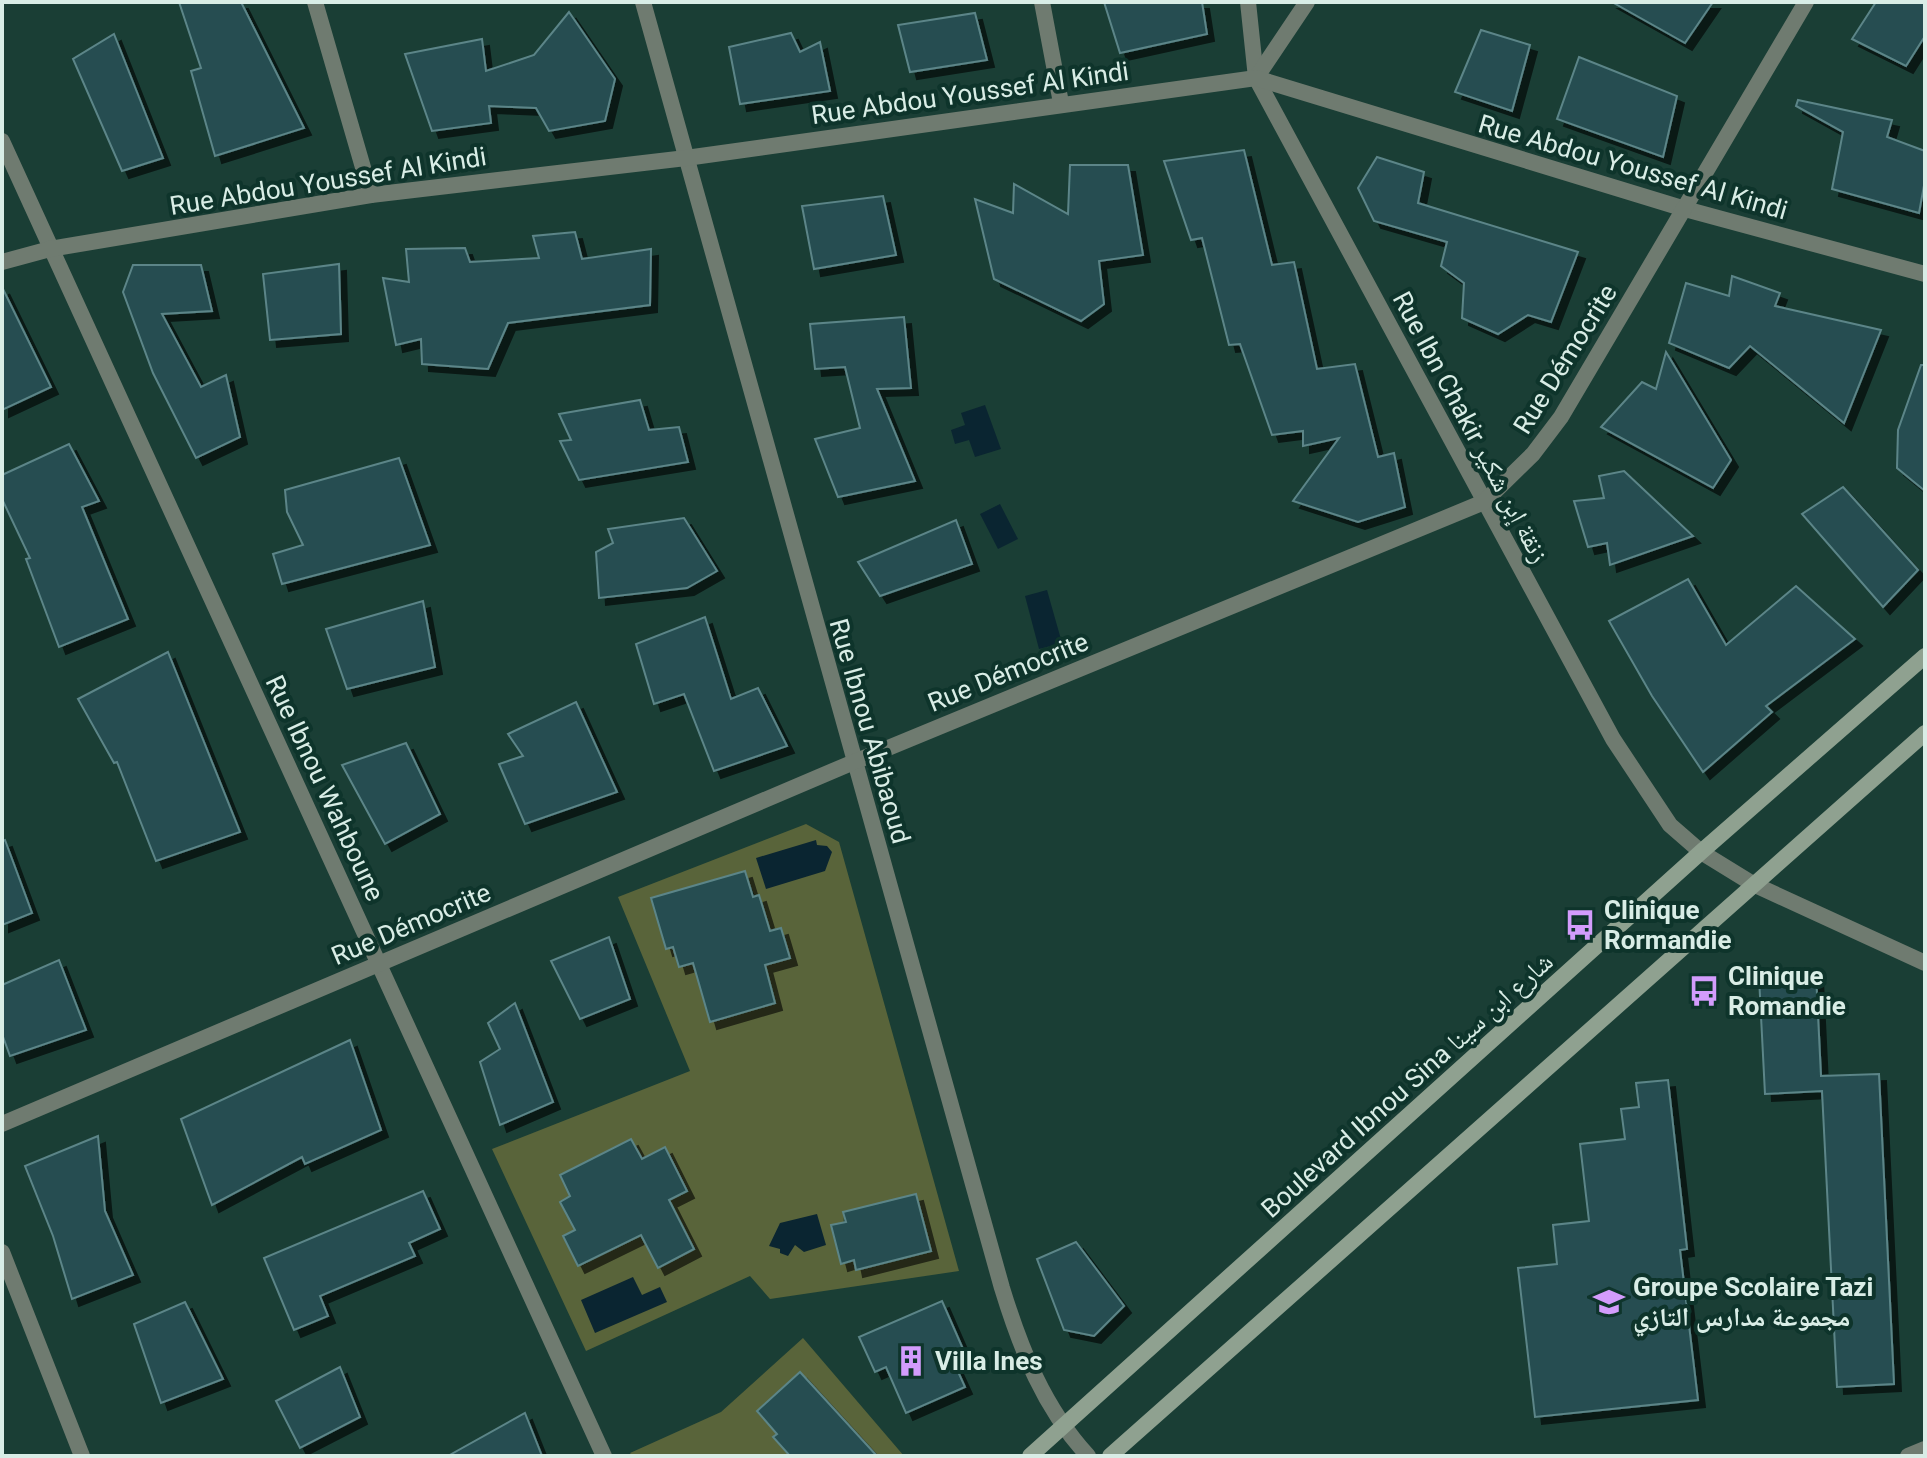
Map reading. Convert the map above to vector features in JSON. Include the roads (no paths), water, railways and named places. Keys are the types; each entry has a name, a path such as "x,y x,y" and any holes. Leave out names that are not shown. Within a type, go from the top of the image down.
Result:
{"main road":[{"name":"Boulevard Ibnou Sina شارع ابن سينا","path":"1030,1456 1701,852 1925,656"},
{"path":"1110,1456 1925,733"}],"street":[{"path":"315,2 371,195"},
{"name":"Rue Ibnou Abibaoud","path":"643,2 1011,1317 1035,1378 1062,1428 1088,1456"},
{"path":"1042,2 1061,103"},
{"name":"Rue Ibn Chakir زنقة إبن شكير","path":"1248,2 1256,78 1613,739 1670,825 1701,852 1753,884 1925,963"},
{"path":"1256,78 1307,2"},
{"name":"Rue Démocrite","path":"2,1124 854,762 1484,502 1533,454 1561,417 1806,2"},
{"name":"Rue Abdou Youssef Al Kindi","path":"2,262 50,249 371,195 686,158 1256,78 1685,209 1925,274"},
{"name":"Rue Ibnou Wahboune","path":"2,141 604,1456"},
{"path":"2,1252 82,1456"},
{"path":"1908,1456 1925,1449"}],"water":[{"path":"985,405 1001,449 975,457 969,440 955,444 951,430 965,425 961,413"},
{"path":"1000,504 1018,539 998,549 980,514"},
{"path":"1047,590 1062,643 1039,649 1025,596"},
{"path":"816,840 817,845 827,846 832,852 825,871 766,889 756,858"},
{"path":"817,1214 826,1245 804,1252 795,1245 788,1256 780,1253 780,1249 769,1246 780,1223"},
{"path":"633,1277 642,1295 660,1287 667,1302 595,1333 581,1300"}],"place":[{"name":"Clinique Rormandie","path":"1580,925"},
{"name":"Clinique Romandie","path":"1704,991"},
{"name":"Groupe Scolaire Tazi مجموعة مدارس التازي","path":"1609,1302"},
{"name":"Villa Ines","path":"911,1361"}]}
